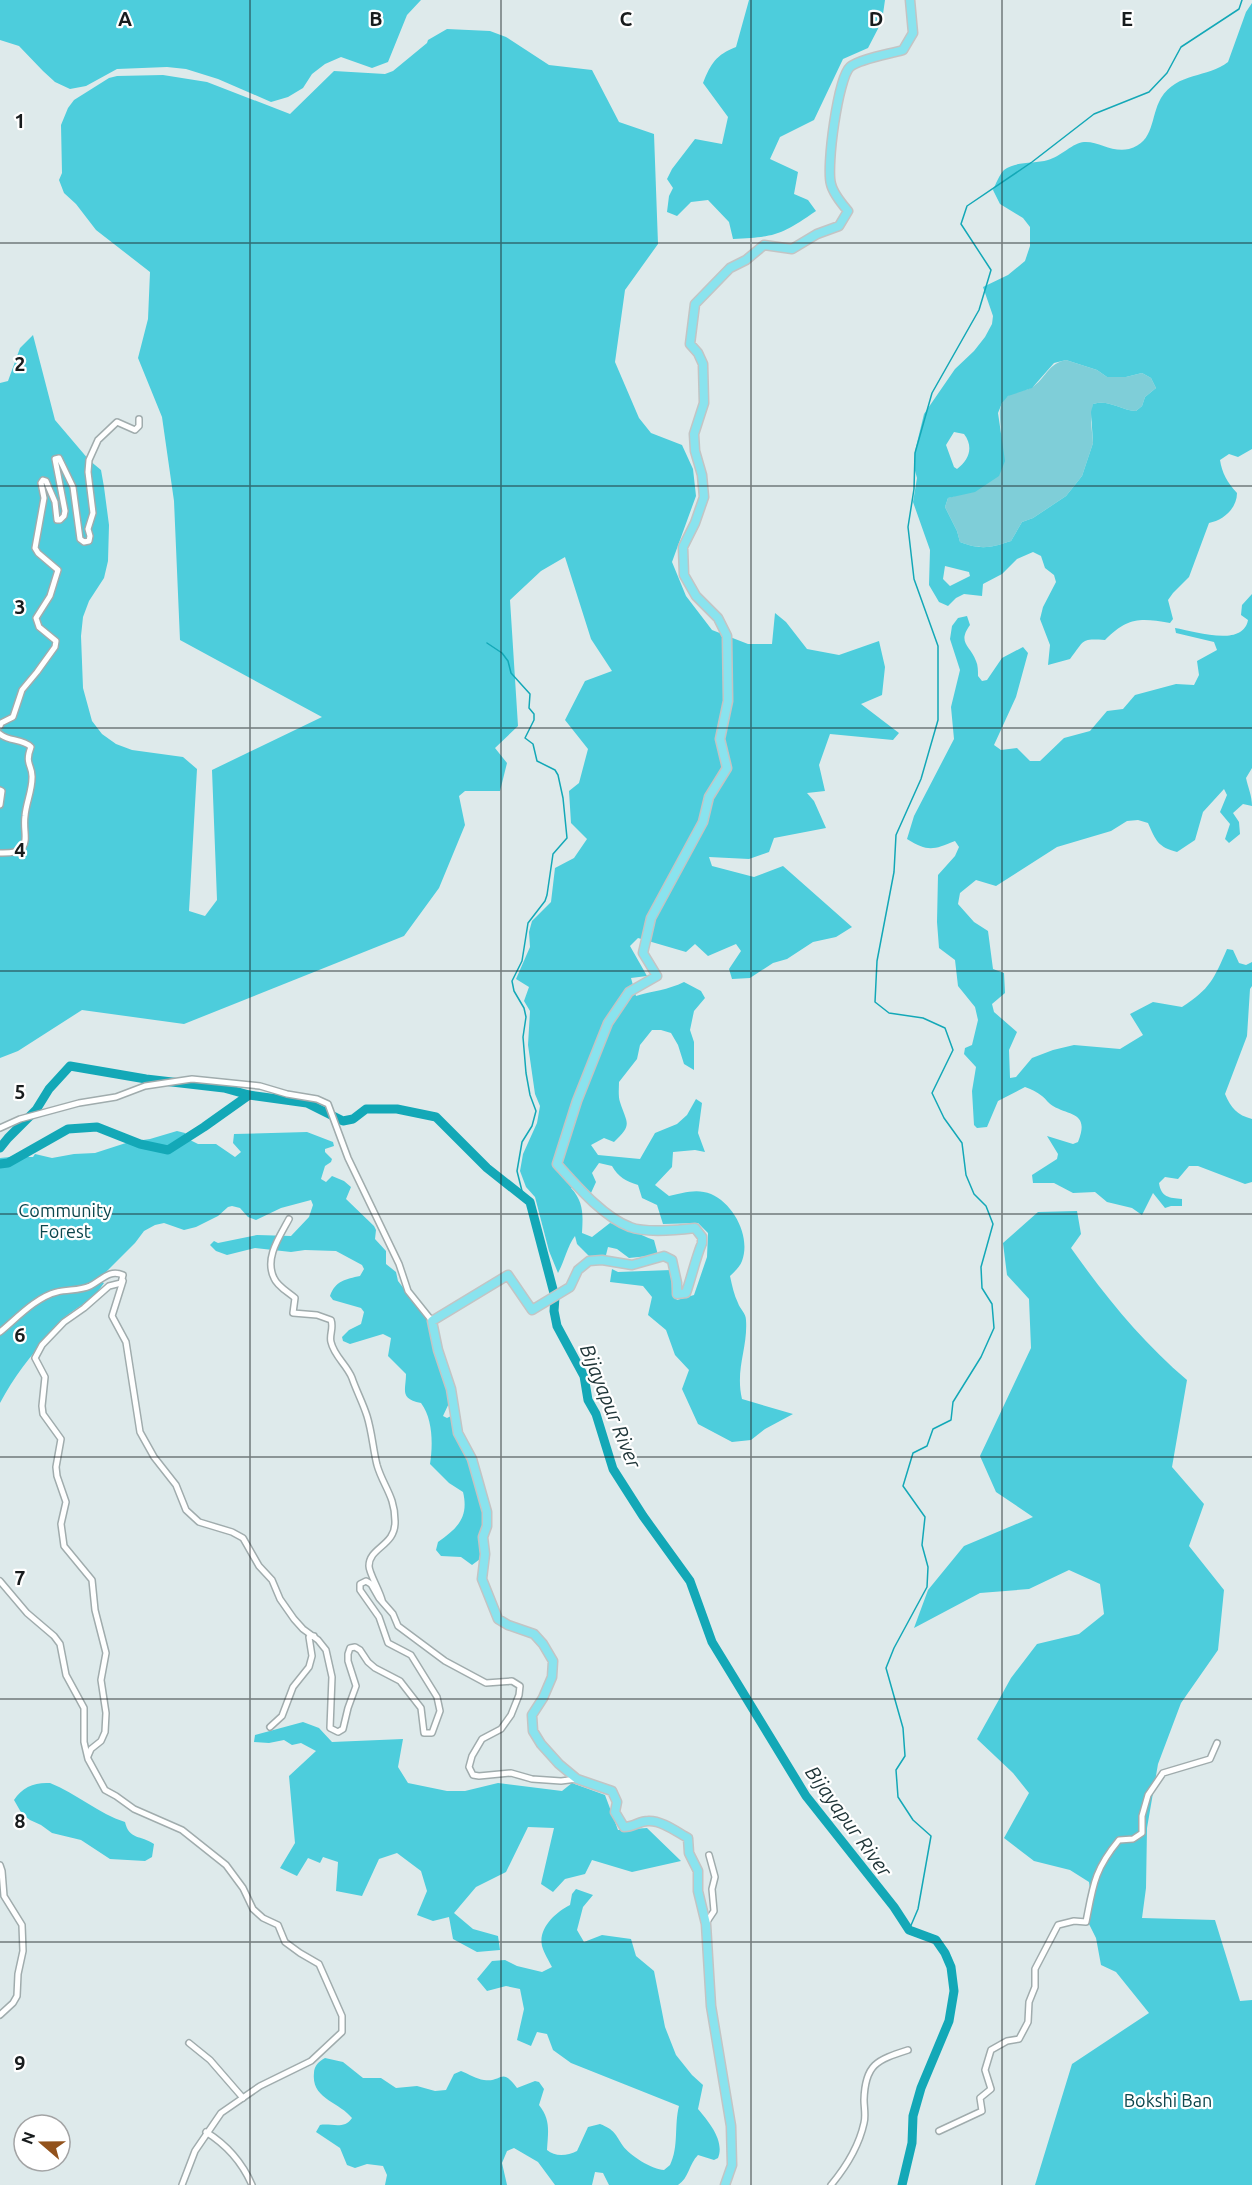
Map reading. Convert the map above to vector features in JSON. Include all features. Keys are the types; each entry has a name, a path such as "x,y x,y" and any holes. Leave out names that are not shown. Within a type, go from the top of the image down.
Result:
{"main road":[{"path":"725,2185 732,2165 731,2126 711,2006 706,1924 698,1891 698,1871 689,1853 688,1838 649,1820 632,1827 624,1827 615,1812 617,1802 612,1791 577,1779 541,1744 531,1726 532,1715 543,1698 554,1671 551,1657 534,1634 508,1625 498,1618 482,1579 483,1537 487,1526 487,1512 472,1459 458,1433 451,1389 438,1350 432,1322 508,1275 532,1310 535,1309 570,1287 578,1270 589,1262 602,1260 632,1265 664,1256 672,1260 677,1294 686,1293 689,1276 702,1243 702,1237 695,1228 675,1231 631,1228 603,1210 579,1190 557,1164 577,1101 608,1023 629,992 657,976 643,953 651,918 703,822 709,797 727,768 720,739 728,701 727,636 718,618 696,597 684,575 683,547 704,497 702,475 695,452 694,434 704,403 703,364 698,353 690,344 695,304 730,268 746,260 764,245 792,249 818,234 839,226 848,212 831,185 830,170 837,103 845,74 852,65 903,50 913,33 910,0"}],"street":[{"path":"0,726 13,717 22,690 38,672 55,647 56,641 39,627 36,618 50,596 58,570 35,548 44,498 40,483 42,480 46,481 55,502 57,520 60,520 64,516 64,510 59,474 55,465 55,459 59,458 73,487 80,539 84,542 89,541 88,529 93,513 88,472 93,450 98,440 117,422 135,430 139,426 139,419"},
{"path":"0,734 5,738 25,741 29,744 31,747 28,764 33,775 25,816 26,842 24,846 12,852 0,853"},
{"path":"0,790 2,791 0,804"},
{"path":"0,1128 20,1119 79,1103 116,1097 145,1086 192,1078 260,1086 317,1099 328,1104 348,1158 399,1264 408,1291 432,1322"},
{"path":"289,1219 274,1246 271,1268 274,1279 295,1298 292,1310 294,1313 317,1315 331,1320 333,1326 331,1343 341,1363 349,1372 367,1414 378,1468 391,1495 394,1529 387,1543 371,1557 368,1568 385,1606"},
{"path":"0,1332 43,1298 56,1292 78,1290 90,1286 110,1274 123,1275 112,1316 126,1342 138,1425 143,1439 176,1485 186,1510 199,1522 232,1532 243,1538 259,1566 272,1580 284,1604 303,1629 323,1646 331,1666 329,1726 331,1730 338,1732 343,1729 356,1689 348,1654 350,1648 355,1647 375,1668 400,1681 421,1708 424,1716 423,1731 430,1734 440,1711 437,1697 411,1655 388,1643 380,1617 360,1590 362,1582 366,1581 371,1584 393,1614 398,1626 445,1661 486,1683 512,1681 520,1686 519,1695 506,1724 482,1739 472,1756 469,1767 473,1774 479,1776 510,1773 532,1779 561,1782 577,1779"},
{"path":"88,1759 91,1749 101,1741 105,1732 106,1713 101,1680 106,1649 95,1610 92,1580 64,1546 61,1524 66,1502 56,1467 61,1438 43,1414 45,1377 35,1358 46,1340 69,1318 108,1286 123,1281"},
{"path":"0,1581 27,1613 60,1644 66,1675 84,1708 84,1742 88,1759 105,1791 134,1809 182,1830 226,1865 243,1888 253,1909 263,1918 278,1925 285,1942 319,1964 342,2016 342,2032 311,2061 260,2086 221,2113 195,2151 182,2185"},
{"path":"270,1726 282,1716 293,1687 309,1667 312,1656 309,1637 314,1636"},
{"path":"939,2131 982,2111 980,2098 991,2089 985,2070 991,2050 1007,2041 1019,2039 1028,2022 1029,2002 1035,1987 1035,1970 1038,1959 1058,1925 1074,1921 1086,1922 1095,1875 1119,1840 1133,1839 1143,1833 1142,1816 1148,1795 1163,1773 1210,1759 1217,1743"},
{"path":"706,1924 714,1911 712,1889 715,1877 709,1855"},
{"path":"0,1865 4,1896 22,1925 23,1950 18,1974 17,1996 14,2003 0,2015"},
{"path":"189,2043 210,2060 243,2098"},
{"path":"831,2185 844,2169 857,2144 865,2121 865,2080 873,2065 908,2050"},
{"path":"206,2132 222,2142 245,2169 252,2185"}],"shaded area":[{"path":"1066,360 1097,370 1107,377 1126,377 1142,373 1151,378 1156,388 1145,397 1142,406 1136,411 1104,403 1093,404 1091,422 1093,443 1082,476 1066,496 1033,518 1022,522 1011,541 986,547 960,542 945,507 948,498 961,494 1001,435 1000,410 1004,399 1032,387 1051,367"}],"green space":[{"path":"0,0 421,0 407,15 388,62 372,68 341,57 325,64 312,74 303,88 288,97 271,102 218,79 186,69 167,67 117,69 86,86 70,89 55,82 19,46 0,40"},
{"path":"749,0 885,0 882,21 868,48 843,59 814,120 780,137 770,159 798,172 794,194 808,200 816,211 778,233 733,239 729,222 708,200 691,202 677,216 667,212 669,196 673,188 667,179 695,139 722,144 728,117 703,83 715,60 736,47"},
{"path":"1252,3 1252,449 1238,457 1229,454 1220,460 1230,485 1237,493 1235,504 1220,519 1209,523 1189,577 1168,600 1173,619 1170,623 1142,620 1128,623 1105,640 1087,640 1081,644 1070,659 1048,665 1050,645 1040,619 1043,607 1056,582 1054,575 1045,568 1041,556 1033,552 1017,559 1002,574 983,584 982,596 964,594 948,606 939,602 929,585 930,550 913,502 917,478 914,467 915,451 924,414 955,369 974,351 992,324 993,316 983,287 1008,275 1025,261 1030,246 1030,227 1023,218 1000,204 993,190 1002,172 1014,165 1053,158 1084,142 1123,150 1137,146 1148,135 1161,98 1168,90 1184,79 1211,71 1228,62 1246,12","holes":["1066,360 1097,370 1107,377 1126,377 1142,373 1151,378 1156,388 1145,397 1142,406 1136,411 1104,403 1093,404 1091,412 1093,443 1082,476 1066,496 1033,518 1022,522 1011,541 986,547 960,542 945,507 948,498 975,492 999,476 1005,461 998,413 1002,403 1008,396 1032,388 1054,363","954,432 964,434 969,444 969,453 965,462 957,469 954,467 946,445","945,566 969,572 970,576 950,586 943,579"]},
{"path":"447,29 490,31 506,37 549,65 592,70 619,122 654,134 658,244 625,290 615,362 639,418 651,433 682,445 693,469 696,496 672,562 686,596 712,630 748,644 772,644 775,613 786,622 807,649 839,655 879,641 885,667 882,695 861,704 899,733 893,740 830,734 819,765 825,791 807,793 814,801 826,828 774,838 769,852 749,859 709,857 712,866 754,877 783,866 852,927 836,937 813,942 787,959 773,963 750,978 732,979 729,969 741,951 736,944 708,956 695,944 686,952 638,938 630,946 647,976 631,978 636,996 684,982 701,991 705,998 694,1011 690,1030 694,1042 694,1070 684,1064 678,1045 671,1033 652,1030 640,1045 637,1059 619,1082 619,1100 627,1123 624,1131 614,1142 604,1138 591,1145 598,1155 640,1159 655,1133 677,1124 687,1115 696,1099 702,1103 698,1133 705,1152 695,1150 673,1152 672,1167 655,1185 669,1196 695,1191 711,1194 727,1205 742,1232 744,1252 742,1261 730,1276 735,1297 746,1320 740,1378 742,1399 793,1414 765,1429 751,1440 732,1442 698,1424 682,1389 689,1370 675,1355 666,1330 648,1315 652,1297 643,1286 610,1282 612,1269 618,1272 671,1270 672,1292 677,1300 694,1295 707,1257 708,1233 698,1223 663,1224 657,1205 642,1198 638,1185 623,1178 612,1166 599,1163 592,1173 596,1182 591,1193 582,1184 571,1188 580,1204 582,1233 592,1237 610,1223 616,1224 654,1240 658,1255 629,1258 617,1249 608,1247 606,1255 591,1258 577,1244 575,1236 558,1273 549,1251 535,1197 526,1187 520,1171 523,1154 537,1123 540,1106 535,1094 528,1045 530,1011 524,1001 529,987 516,979 530,947 529,932 532,921 551,902 555,868 574,858 587,839 571,823 569,791 579,783 588,749 565,720 585,681 612,671 591,639 565,557 541,571 510,600 518,726 495,748 507,763 500,791 465,791 459,796 465,825 439,888 404,936 184,1024 82,1010 18,1051 0,1058 0,383 8,381 20,348 33,335 55,420 89,460 101,470 104,487 109,525 108,561 104,578 89,601 83,617 81,636 83,688 92,721 102,734 116,744 132,750 183,757 197,769 189,911 205,916 217,900 212,770 322,717 180,640 174,501 162,417 138,358 148,319 150,272 96,230 76,204 64,193 59,180 62,173 61,125 68,108 74,100 109,78 163,75 207,82 290,114 334,71 385,74 393,71 428,40"},
{"path":"1252,594 1252,768 1246,778 1252,806 1243,804 1233,813 1239,822 1240,834 1229,843 1225,839 1230,824 1220,812 1227,795 1224,789 1203,812 1195,840 1177,852 1158,842 1148,823 1138,820 1127,821 1111,831 1057,847 996,886 976,880 960,893 958,904 974,922 988,931 993,969 1004,973 1005,993 992,1004 994,1012 1017,1032 1009,1050 1010,1078 1016,1077 1032,1058 1053,1050 1074,1045 1120,1049 1143,1035 1130,1014 1153,1002 1182,1007 1199,995 1210,983 1227,949 1233,950 1239,963 1246,965 1252,962 1247,1036 1225,1094 1235,1110 1252,1119 1252,1182 1245,1184 1198,1166 1189,1166 1178,1179 1165,1177 1159,1183 1166,1196 1182,1199 1182,1206 1165,1208 1153,1193 1142,1215 1132,1208 1107,1202 1095,1192 1073,1193 1054,1183 1033,1183 1032,1175 1057,1159 1058,1154 1047,1136 1073,1144 1078,1142 1082,1125 1076,1116 1052,1105 1034,1091 1025,1087 998,1101 987,1127 977,1128 974,1125 972,1091 976,1067 964,1054 965,1048 972,1045 978,1020 975,1007 958,986 955,960 939,948 937,922 938,875 955,856 959,847 955,841 936,848 926,848 907,839 914,816 954,739 951,707 960,670 950,639 952,626 958,618 967,616 970,625 966,631 965,640 976,661 978,676 982,681 987,680 1002,658 1023,647 1028,653 1016,697 994,745 1001,750 1017,748 1030,761 1040,761 1064,738 1090,731 1107,711 1123,709 1135,695 1176,684 1194,685 1199,675 1197,661 1217,650 1214,642 1176,633 1175,628 1217,636 1237,633 1244,629 1248,620 1241,615 1242,605"},
{"name":"Community Forest","path":"177,1131 185,1133 190,1140 198,1144 216,1144 235,1157 241,1152 233,1143 234,1134 307,1132 333,1142 334,1146 325,1149 332,1159 325,1166 321,1179 326,1182 332,1176 351,1187 346,1199 374,1226 375,1239 386,1251 386,1264 396,1272 398,1281 428,1320 450,1401 443,1416 447,1418 451,1416 454,1419 483,1508 480,1559 472,1565 461,1557 441,1556 436,1550 438,1542 456,1527 463,1515 463,1492 449,1483 430,1464 432,1441 428,1417 421,1403 409,1399 405,1393 406,1374 388,1356 391,1338 383,1334 350,1344 343,1341 342,1337 349,1330 361,1324 364,1312 361,1308 333,1300 330,1296 338,1284 360,1276 364,1269 362,1265 336,1251 291,1252 255,1248 227,1255 216,1251 210,1245 214,1241 218,1243 257,1235 291,1236 309,1217 313,1205 311,1200 281,1208 256,1220 248,1217 240,1208 232,1206 196,1227 184,1230 164,1223 144,1231 98,1280 104,1283 96,1294 65,1317 36,1350 0,1403 0,1158 23,1152 29,1157 35,1154 52,1158 95,1153 129,1142"},
{"name":"Bokshi Ban","path":"1077,1211 1081,1234 1071,1248 1125,1318 1187,1380 1172,1467 1204,1504 1189,1546 1224,1590 1218,1650 1181,1703 1158,1764 1147,1828 1146,1888 1142,1918 1215,1920 1240,2001 1252,2000 1252,2185 1035,2185 1072,2064 1149,2013 1116,1972 1101,1965 1096,1938 1089,1924 1091,1896 1089,1882 1070,1870 1034,1861 1004,1838 1029,1793 1013,1773 977,1739 1011,1678 1037,1644 1079,1634 1104,1614 1100,1584 1069,1570 1029,1589 980,1593 914,1628 928,1590 964,1546 1033,1517 996,1492 980,1456 1031,1348 1029,1299 1007,1275 1003,1243 1038,1212"},
{"path":"303,1722 319,1728 332,1742 403,1739 398,1767 408,1783 447,1791 465,1791 498,1783 562,1791 572,1783 605,1795 618,1830 647,1828 681,1861 632,1872 592,1860 585,1874 565,1879 553,1892 541,1884 554,1828 528,1827 506,1872 476,1887 454,1913 473,1929 498,1936 500,1950 477,1952 453,1939 449,1917 433,1921 417,1915 427,1891 421,1871 397,1853 379,1859 362,1896 336,1891 338,1862 323,1857 320,1863 308,1858 297,1876 280,1868 295,1843 289,1776 316,1751 301,1743 292,1745 284,1740 269,1743 254,1742 255,1735"},
{"path":"50,1783 125,1822 129,1832 154,1844 152,1857 145,1861 110,1859 81,1840 52,1833 22,1814 14,1800 17,1795 29,1786"},
{"path":"576,1889 593,1895 583,1907 577,1930 584,1942 602,1935 631,1939 636,1956 654,1971 665,2027 676,2055 703,2085 698,2109 718,2138 720,2152 718,2158 714,2160 698,2155 678,2185 609,2185 603,2173 595,2172 592,2185 555,2185 538,2162 514,2148 507,2151 502,2163 507,2185 385,2185 387,2175 383,2166 367,2164 355,2168 347,2165 340,2148 316,2132 320,2125 342,2125 352,2118 317,2089 314,2082 314,2070 317,2064 325,2058 343,2062 363,2078 381,2078 396,2088 417,2086 435,2091 446,2090 454,2074 461,2071 484,2080 508,2078 517,2088 535,2081 539,2082 544,2089 539,2105 547,2121 547,2150 550,2152 561,2155 577,2151 588,2127 600,2124 612,2130 630,2154 654,2168 664,2170 670,2165 673,2158 679,2106 571,2063 553,2050 547,2034 537,2032 531,2046 517,2040 524,2009 520,1989 506,1986 487,1991 477,1979 492,1961 505,1960 517,1966 542,1972 552,1967 541,1939 549,1921 570,1905 572,1894"}],"waterway":[{"path":"909,1930 918,1909 931,1836 913,1820 898,1797 896,1770 905,1756 903,1728 886,1668 894,1648 927,1587 928,1567 922,1545 925,1517 903,1486 913,1453 927,1446 933,1429 951,1420 953,1402 981,1357 994,1328 992,1304 982,1288 981,1267 993,1224 986,1206 974,1194 966,1175 962,1143 944,1118 932,1093 953,1050 945,1028 923,1018 889,1013 875,1002 877,961 894,872 896,835 921,779 938,720 938,646 914,579 908,527 914,489 915,453 932,393 979,310 991,270 961,224 967,206 1032,162 1094,114 1149,92 1167,73 1181,47 1239,9 1242,0"},
{"path":"487,643 502,653 508,661 511,673 530,694 529,708 534,714 534,720 525,738 533,744 537,761 555,770 558,775 567,838 553,854 547,895 528,923 522,961 512,981 526,1017 523,1037 526,1073 536,1111 532,1126 522,1142 517,1171 522,1191 530,1202"},
{"path":"0,1148 36,1110 49,1089 70,1066 146,1079 224,1088 249,1095"},
{"name":"Bijayapur River","path":"0,1164 8,1163 68,1129 97,1127 140,1144 168,1150 249,1095 307,1103 343,1121 353,1119 366,1109 397,1109 436,1117 487,1168 530,1202 555,1297 554,1311 557,1326 584,1376 588,1400 596,1414 613,1469 643,1516 690,1581 712,1642 806,1796 894,1907 909,1930 936,1940 951,1967 954,1991 949,2021 921,2088 913,2116 912,2143 902,2185"}]}
